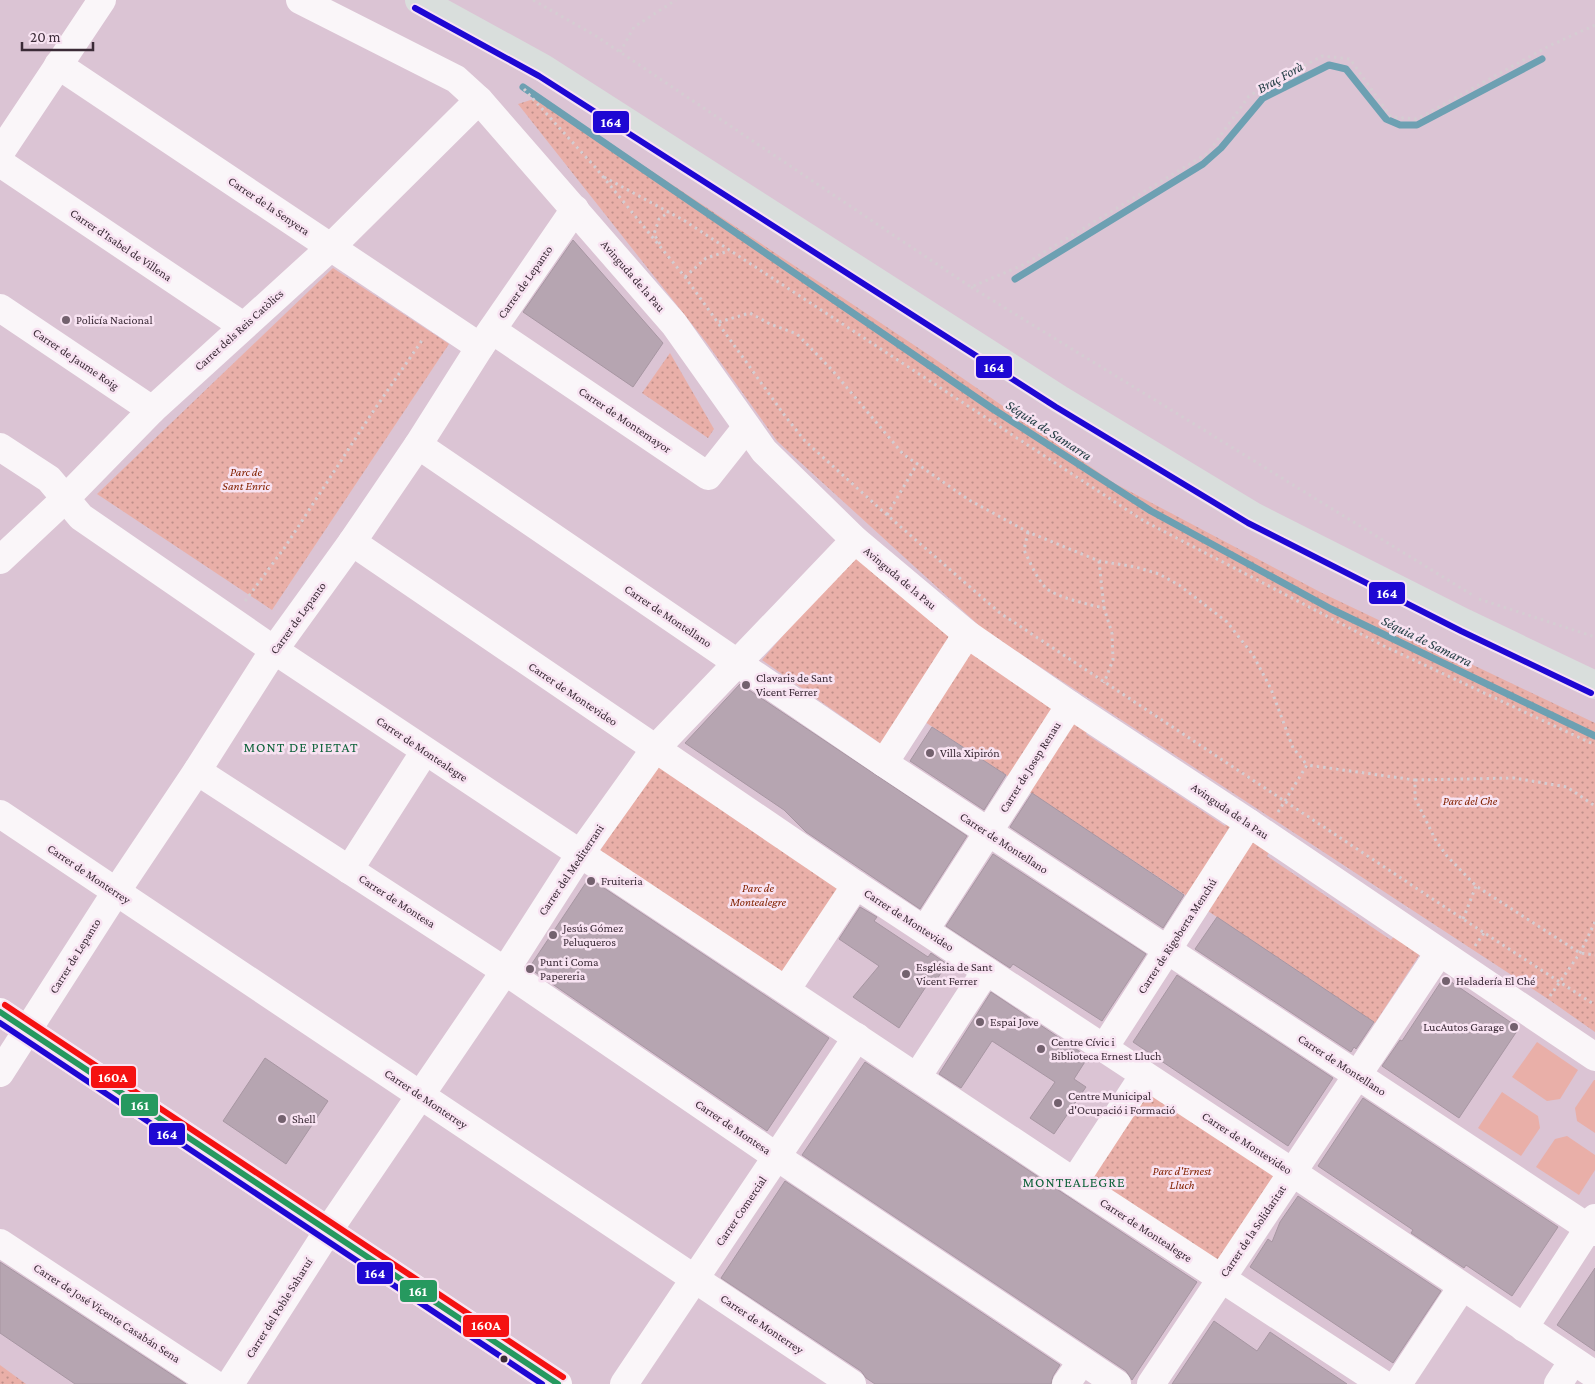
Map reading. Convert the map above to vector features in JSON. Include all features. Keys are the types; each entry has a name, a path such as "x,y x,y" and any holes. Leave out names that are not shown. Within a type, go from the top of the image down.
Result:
{"main road":[{"path":"419,0 543,68 1061,400 1253,516 1456,618 1595,685"}],"street":[{"path":"0,153 102,0"},
{"name":"Avinguda de la Pau","path":"300,0 456,79 479,100 674,324 764,452 855,540 967,634 1595,1057"},
{"name":"Carrer de la Senyera","path":"58,65 438,318 486,338"},
{"name":"Carrer dels Reis Catòlics","path":"0,560 65,498 152,410 331,247 479,100"},
{"name":"Carrer d'Isabel de Villena","path":"0,163 243,326"},
{"name":"Carrer de Lepanto","path":"0,1073 274,650 352,542 418,445 486,338 575,209"},
{"name":"Carrer de Jaume Roig","path":"0,308 152,410"},
{"name":"Carrer de Montemayor","path":"486,338 708,476 746,428"},
{"name":"Carrer de Montellano","path":"418,445 884,764 1358,1076 1593,1226"},
{"name":"Carrer de Montealegre","path":"0,447 49,479 81,517 231,621 1074,1182 1383,1384"},
{"name":"Carrer del Mediterrani","path":"328,1231 505,971 580,854 655,750 855,540"},
{"name":"Carrer de Montevideo","path":"352,542 856,885 1292,1172 1584,1368"},
{"path":"884,764 967,634"},
{"name":"Carrer de Josep Renau","path":"925,930 1070,704"},
{"name":"Carrer de Montesa","path":"348,870 425,751"},
{"name":"Carrer de Montesa","path":"197,771 505,971 777,1157 1117,1384"},
{"name":"Carrer de Monterrey","path":"0,814 852,1384"},
{"name":"Carrer de Rigoberta Menchú","path":"1104,1048 1168,950 1257,829"},
{"path":"786,990 856,885"},
{"name":"Carrer de la Solidaritat","path":"1151,1384 1439,953"},
{"path":"917,1077 986,971"},
{"path":"0,1012 558,1384"},
{"name":"Carrer Comercial","path":"624,1384 857,1037"},
{"path":"1074,1182 1144,1075"},
{"path":"1524,1328 1593,1226"},
{"name":"Carrer del Poble Saharuí","path":"230,1384 328,1231"},
{"name":"Carrer de José Vicente Casabán Sena","path":"0,1243 214,1384"},
{"path":"1398,1384 1462,1287"},
{"path":"1066,1384 1082,1360"},
{"path":"1558,1384 1584,1368"}],"path":[{"path":"533,0 596,36 971,287 1478,598 1595,637"},
{"path":"620,52 634,27 676,0"},
{"path":"971,287 1023,264 1208,153 1249,96 1322,56 1350,59 1392,117 1417,119 1549,46 1595,25"},
{"path":"523,88 602,175 686,277 785,416 806,441 887,515 1000,613 1463,920 1595,1005"},
{"path":"602,175 669,212 1144,521 1384,646 1595,744"},
{"path":"665,253 654,234 659,219 669,212"},
{"path":"686,277 706,258 729,251"},
{"path":"719,322 750,313 770,324 797,334 832,370 904,454 970,500 1028,532 1099,561 1136,567 1159,574 1178,584 1227,622 1253,655 1271,689 1293,748 1307,765 1415,780 1514,778 1566,787 1595,806"},
{"path":"231,621 285,547 372,413 438,318"},
{"path":"887,515 917,464"},
{"path":"1028,532 1024,550 1046,589 1061,596 1104,608"},
{"path":"1099,561 1104,608 1112,633 1113,660 1104,683"},
{"path":"1257,829 1284,802 1307,765"},
{"path":"1415,780 1415,798 1436,841 1447,856 1476,886 1580,954 1595,955"},
{"path":"1463,920 1476,886"},
{"path":"1560,982 1580,954 1595,922"}],"green space":[{"name":"Parc del Che","path":"540,97 929,355 1114,483 1322,593 1595,723 1595,1032 1548,999 984,630 777,441 706,342 518,104"},
{"name":"Parc de Sant Enric","path":"333,268 449,344 272,610 97,494"},
{"path":"670,353 714,429 708,438 642,393"},
{"path":"856,550 966,635 881,744 762,660"},
{"path":"973,650 1061,709 1009,777 925,722"},
{"path":"1073,717 1090,728 1086,734 1225,826 1229,820 1240,827 1193,900 1025,789"},
{"name":"Parc de Montealegre","path":"658,763 846,889 786,979 599,852"},
{"path":"1251,833 1272,848 1267,856 1391,940 1397,933 1420,954 1375,1023 1202,907"},
{"path":"1537,1042 1578,1070 1560,1099 1547,1101 1512,1077"},
{"path":"1594,1080 1595,1133 1577,1121 1575,1108"},
{"name":"Parc d'Ernest Lluch","path":"1148,1092 1274,1175 1216,1264 1090,1181"},
{"path":"1502,1092 1538,1116 1540,1128 1521,1156 1478,1128"},
{"path":"1567,1136 1595,1155 1595,1170 1579,1195 1536,1167 1555,1139"},
{"path":"0,1365 26,1384 0,1384"}],"building":[{"path":"573,240 663,343 633,387 523,312"},
{"path":"740,684 967,836 920,909 806,832 784,810 685,743"},
{"path":"932,727 1006,775 984,810 910,761"},
{"path":"1032,793 1184,895 1163,928 1010,827"},
{"path":"993,854 1146,954 1102,1021 1013,964 1010,968 946,926"},
{"path":"589,878 829,1038 767,1131 529,968"},
{"name":"Església de Sant Vicent Ferrer","path":"860,907 877,917 874,921 928,957 931,953 947,964 933,985 929,982 899,1028 853,997 879,966 839,939"},
{"path":"1217,917 1374,1022 1356,1049 1354,1047 1351,1052 1195,949"},
{"path":"1177,975 1333,1078 1288,1146 1133,1042"},
{"path":"1444,977 1519,1028 1459,1118 1382,1066 1400,1040 1402,1041"},
{"path":"991,992 1088,1057 1074,1079 1086,1087 1054,1134 1030,1118 1055,1082 992,1041 961,1088 939,1074"},
{"path":"265,1058 328,1101 286,1164 223,1121"},
{"path":"865,1062 1197,1282 1132,1380 1126,1371 802,1155"},
{"path":"1363,1098 1558,1227 1512,1296 1466,1265 1464,1268 1411,1233 1413,1230 1318,1166"},
{"path":"785,1181 1060,1365 1053,1376 1051,1384 875,1384 866,1378 861,1371 721,1278"},
{"path":"1298,1196 1441,1291 1393,1363 1250,1267 1268,1239 1272,1242 1280,1222"},
{"path":"0,1262 186,1384 75,1384 0,1333"},
{"path":"1595,1268 1595,1351 1557,1325"},
{"path":"1214,1321 1257,1351 1270,1332 1347,1384 1172,1384"}],"waterway":[{"name":"Braç Forà","path":"1015,279 1203,164 1221,148 1263,98 1329,65 1346,69 1386,119 1400,125 1417,125 1542,59"},
{"name":"Séquia de Samarra","path":"523,87 993,409 1151,511 1331,609 1595,736"}],"transit line":[{"name":"164","path":"415,8 539,76 1056,407 1248,523 1461,631 1591,693"},
{"name":"160A","path":"5,1005 563,1377"},
{"name":"161","path":"0,1012 558,1384"},
{"name":"164","path":"0,1023 542,1384"}],"place":[{"name":"Policía Nacional","path":"66,320"},
{"name":"Clavaris de Sant Vicent Ferrer","path":"746,685"},
{"name":"Villa Xipirón","path":"930,753"},
{"name":"Fruiteria","path":"591,881"},
{"name":"Jesús Gómez Peluqueros","path":"553,935"},
{"name":"Punt i Coma Papereria","path":"530,969"},
{"name":"Església de Sant Vicent Ferrer","path":"906,974"},
{"name":"Heladería El Ché","path":"1446,981"},
{"name":"Espai Jove","path":"980,1022"},
{"name":"LucAutos Garage","path":"1514,1027"},
{"name":"Centre Cívic i Biblioteca Ernest Lluch","path":"1041,1049"},
{"name":"Centre Municipal d'Ocupació i Formació","path":"1058,1103"},
{"name":"Shell","path":"282,1119"}],"district":[{"name":"MONT DE PIETAT","path":"301,747"},
{"name":"MONTEALEGRE","path":"1074,1182"}]}
